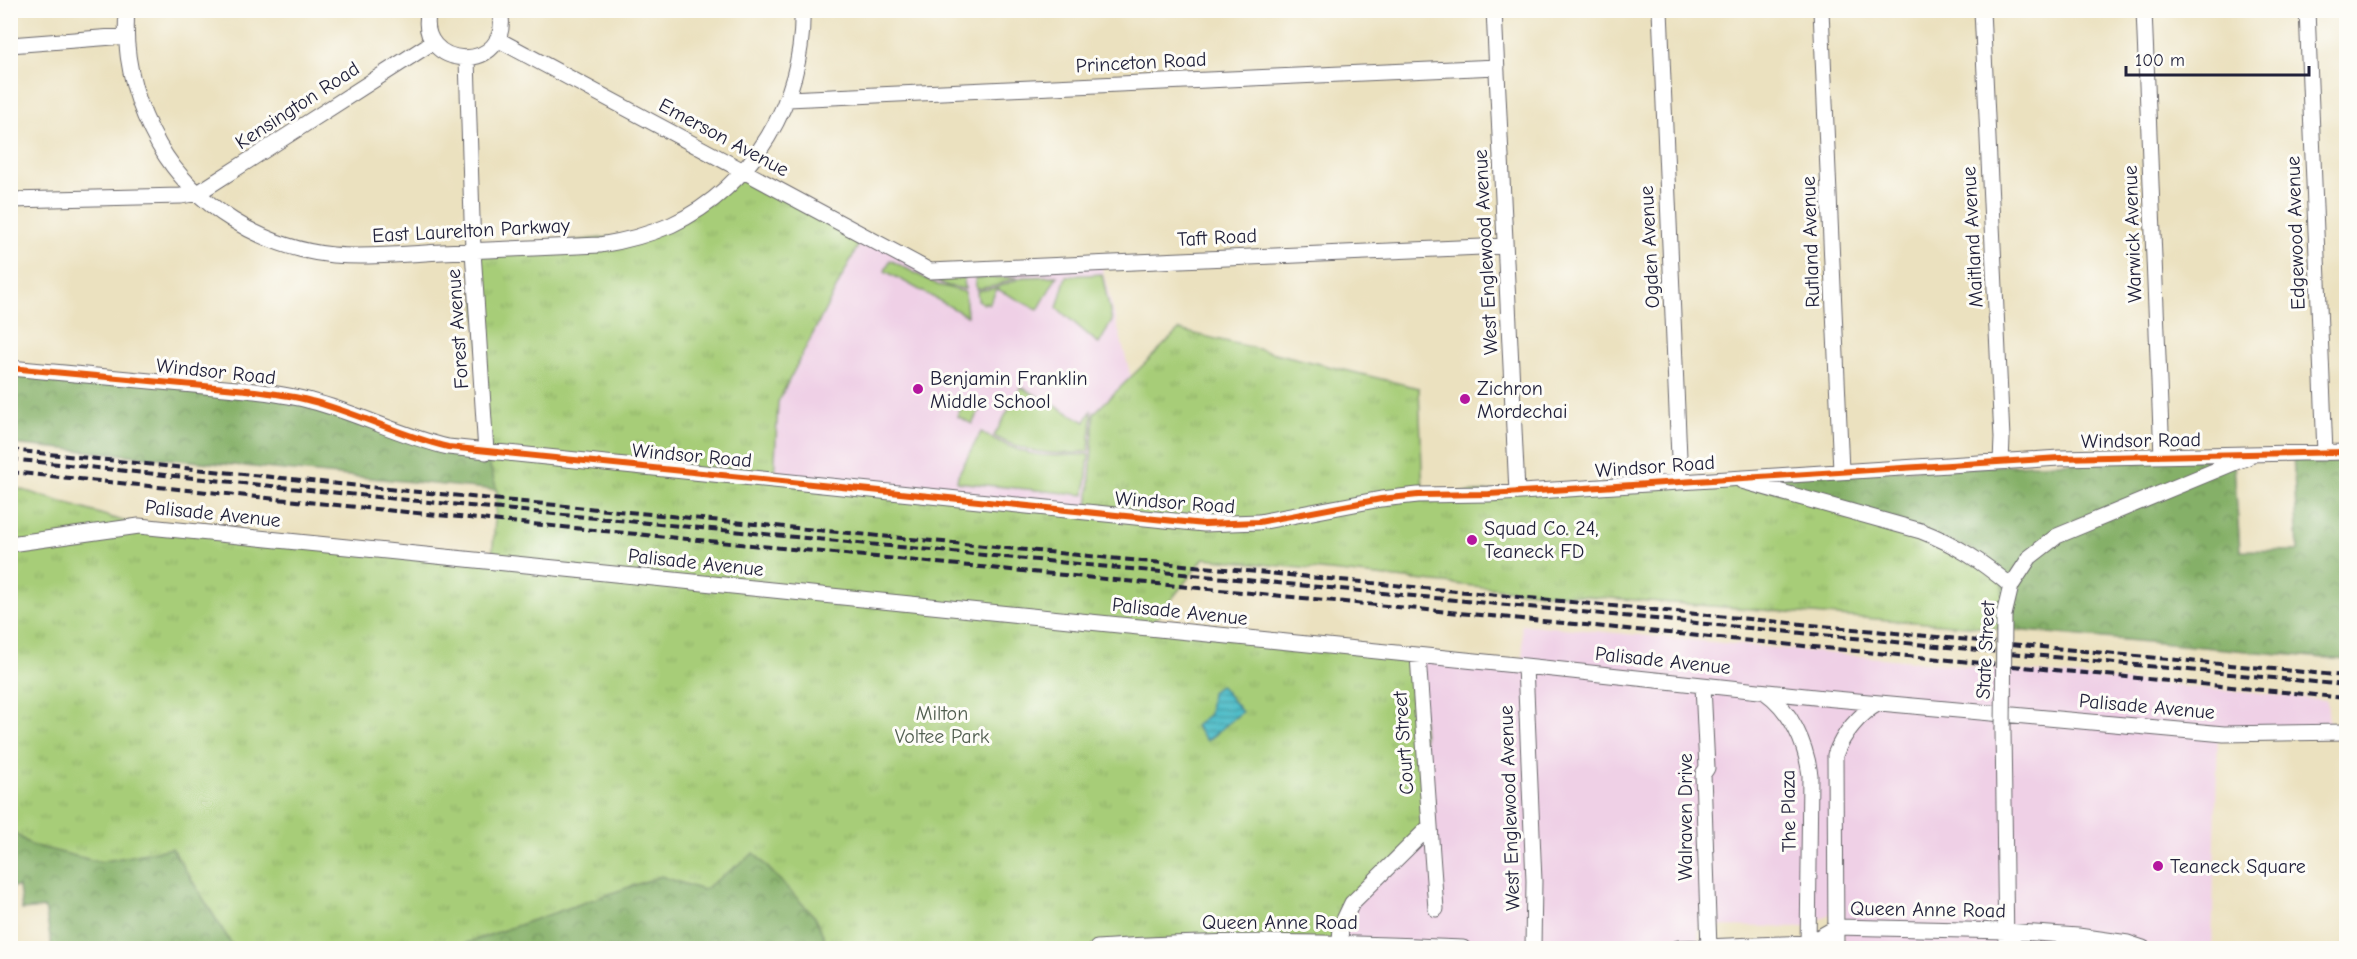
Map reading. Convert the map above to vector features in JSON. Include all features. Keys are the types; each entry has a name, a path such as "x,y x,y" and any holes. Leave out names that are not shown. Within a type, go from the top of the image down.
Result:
{"street":[{"name":"East Laurelton Parkway","path":"127,10 126,36 133,83 151,132 174,167 198,193 218,210 259,235 308,251 355,256 600,245 628,240 673,224 720,194 763,147 788,99 800,51 802,10"},
{"path":"429,10 427,25 433,42 447,55 467,59 488,51 497,39 501,30 500,10"},
{"name":"West Englewood Avenue","path":"1494,10 1517,492"},
{"name":"Ogden Avenue","path":"1660,10 1680,481"},
{"name":"Rutland Avenue","path":"1821,10 1841,471"},
{"name":"Maitland Avenue","path":"1983,10 2002,438 2001,462"},
{"name":"Warwick Avenue","path":"2144,10 2162,456"},
{"name":"Edgewood Avenue","path":"2307,10 2325,453"},
{"path":"10,45 126,36"},
{"name":"Emerson Avenue","path":"497,39 930,271"},
{"name":"Kensington Road","path":"10,200 181,196 198,193 433,42"},
{"name":"Forest Avenue","path":"467,59 473,251 486,452"},
{"name":"Princeton Road","path":"788,99 1497,67"},
{"name":"Taft Road","path":"930,271 1506,246"},
{"name":"Windsor Road","path":"10,368 170,382 311,400 419,441 486,452 1204,524 1259,522 1381,499 2001,462 2346,452"},
{"path":"2011,586 2019,570 2030,557 2057,536 2255,454"},
{"name":"State Street","path":"1730,478 1921,531 1967,552 2011,586 2004,615 2006,948"},
{"name":"Palisade Avenue","path":"10,544 139,526 1879,703 2224,734 2346,732"},
{"name":"Court Street","path":"1418,656 1436,909"},
{"name":"West Englewood Avenue","path":"1525,666 1534,881 1533,948"},
{"name":"Walraven Drive","path":"1703,686 1707,768 1703,774 1709,948"},
{"name":"The Plaza","path":"1765,692 1773,698 1789,718 1808,759 1810,775 1808,946"},
{"path":"1836,948 1835,755 1844,737 1859,718 1879,703"},
{"path":"1340,942 1341,926 1352,903 1430,826"},
{"name":"Queen Anne Road","path":"1678,948 1808,946 1837,927 2006,931 2085,936 2128,943 2143,948"},
{"name":"Queen Anne Road","path":"1097,948 1340,942 1463,948"}],"shaded area":[{"path":"863,236 930,271 1101,264 1131,377 1094,413 1088,513 774,479 778,402"},
{"path":"1521,624 2327,700 2330,732 2218,733 2212,948 2143,948 2090,938 2090,948 1844,948 1844,907 1804,927 1698,926 1699,948 1356,948 1340,942 1418,656 1524,666"}],"green space":[{"name":"Milton Voltee Park","path":"743,171 863,236 778,402 774,479 1088,512 1094,413 1179,330 1419,388 1423,495 1730,478 1970,547 2003,580 2003,629 1521,591 1204,558 1149,628 1418,656 1430,826 1362,891 1340,942 1097,948 829,948 815,917 754,853 703,890 661,876 452,948 234,948 172,848 100,862 31,845 11,830 10,486 139,526 492,562 497,490 486,452 473,251 651,233"},
{"path":"890,260 938,285 965,292 967,316 885,271"},
{"path":"1102,274 1112,321 1099,344 1057,308 1066,276"},
{"path":"1057,276 1038,310 997,289 989,304 978,300 977,291 996,288 1023,277"},
{"path":"1017,277 995,286 976,289 975,278"},
{"path":"964,278 965,289 948,286 932,279"},
{"path":"10,368 247,390 486,452 497,490 11,444"},
{"path":"1021,387 1085,422 1091,411 1089,451 1064,454 1040,452 1005,442 994,436"},
{"path":"965,401 980,409 972,424 957,416"},
{"path":"981,432 1009,447 1033,454 1057,456 1089,454 1085,495 957,482 958,475"},
{"path":"2346,452 2346,660 2003,629 1730,478 2255,454 2234,463 2240,550 2298,551 2293,453"},
{"path":"10,830 31,845 100,862 172,848 234,948 52,948 45,908 22,910 19,887 11,887"},
{"path":"754,853 815,917 829,948 452,948 661,876 703,890"}],"water":[{"path":"1220,685 1242,712 1207,741 1195,726 1209,714 1211,692"}],"railway":[{"path":"10,450 398,490 2346,676"},
{"path":"10,459 397,499 2346,685"},
{"path":"10,472 2346,698"}],"cycle path":[{"path":"10,368 247,390 287,396 328,406 413,437 448,447 1204,524 1259,522 1381,499 1418,495 1489,494 2059,458 2346,452"}],"place":[{"name":"Benjamin Franklin Middle School","path":"918,389"},
{"name":"Zichron Mordechai","path":"1465,399"},
{"name":"Squad Co. 24, Teaneck FD","path":"1472,540"},
{"name":"Teaneck Square","path":"2158,866"}]}
